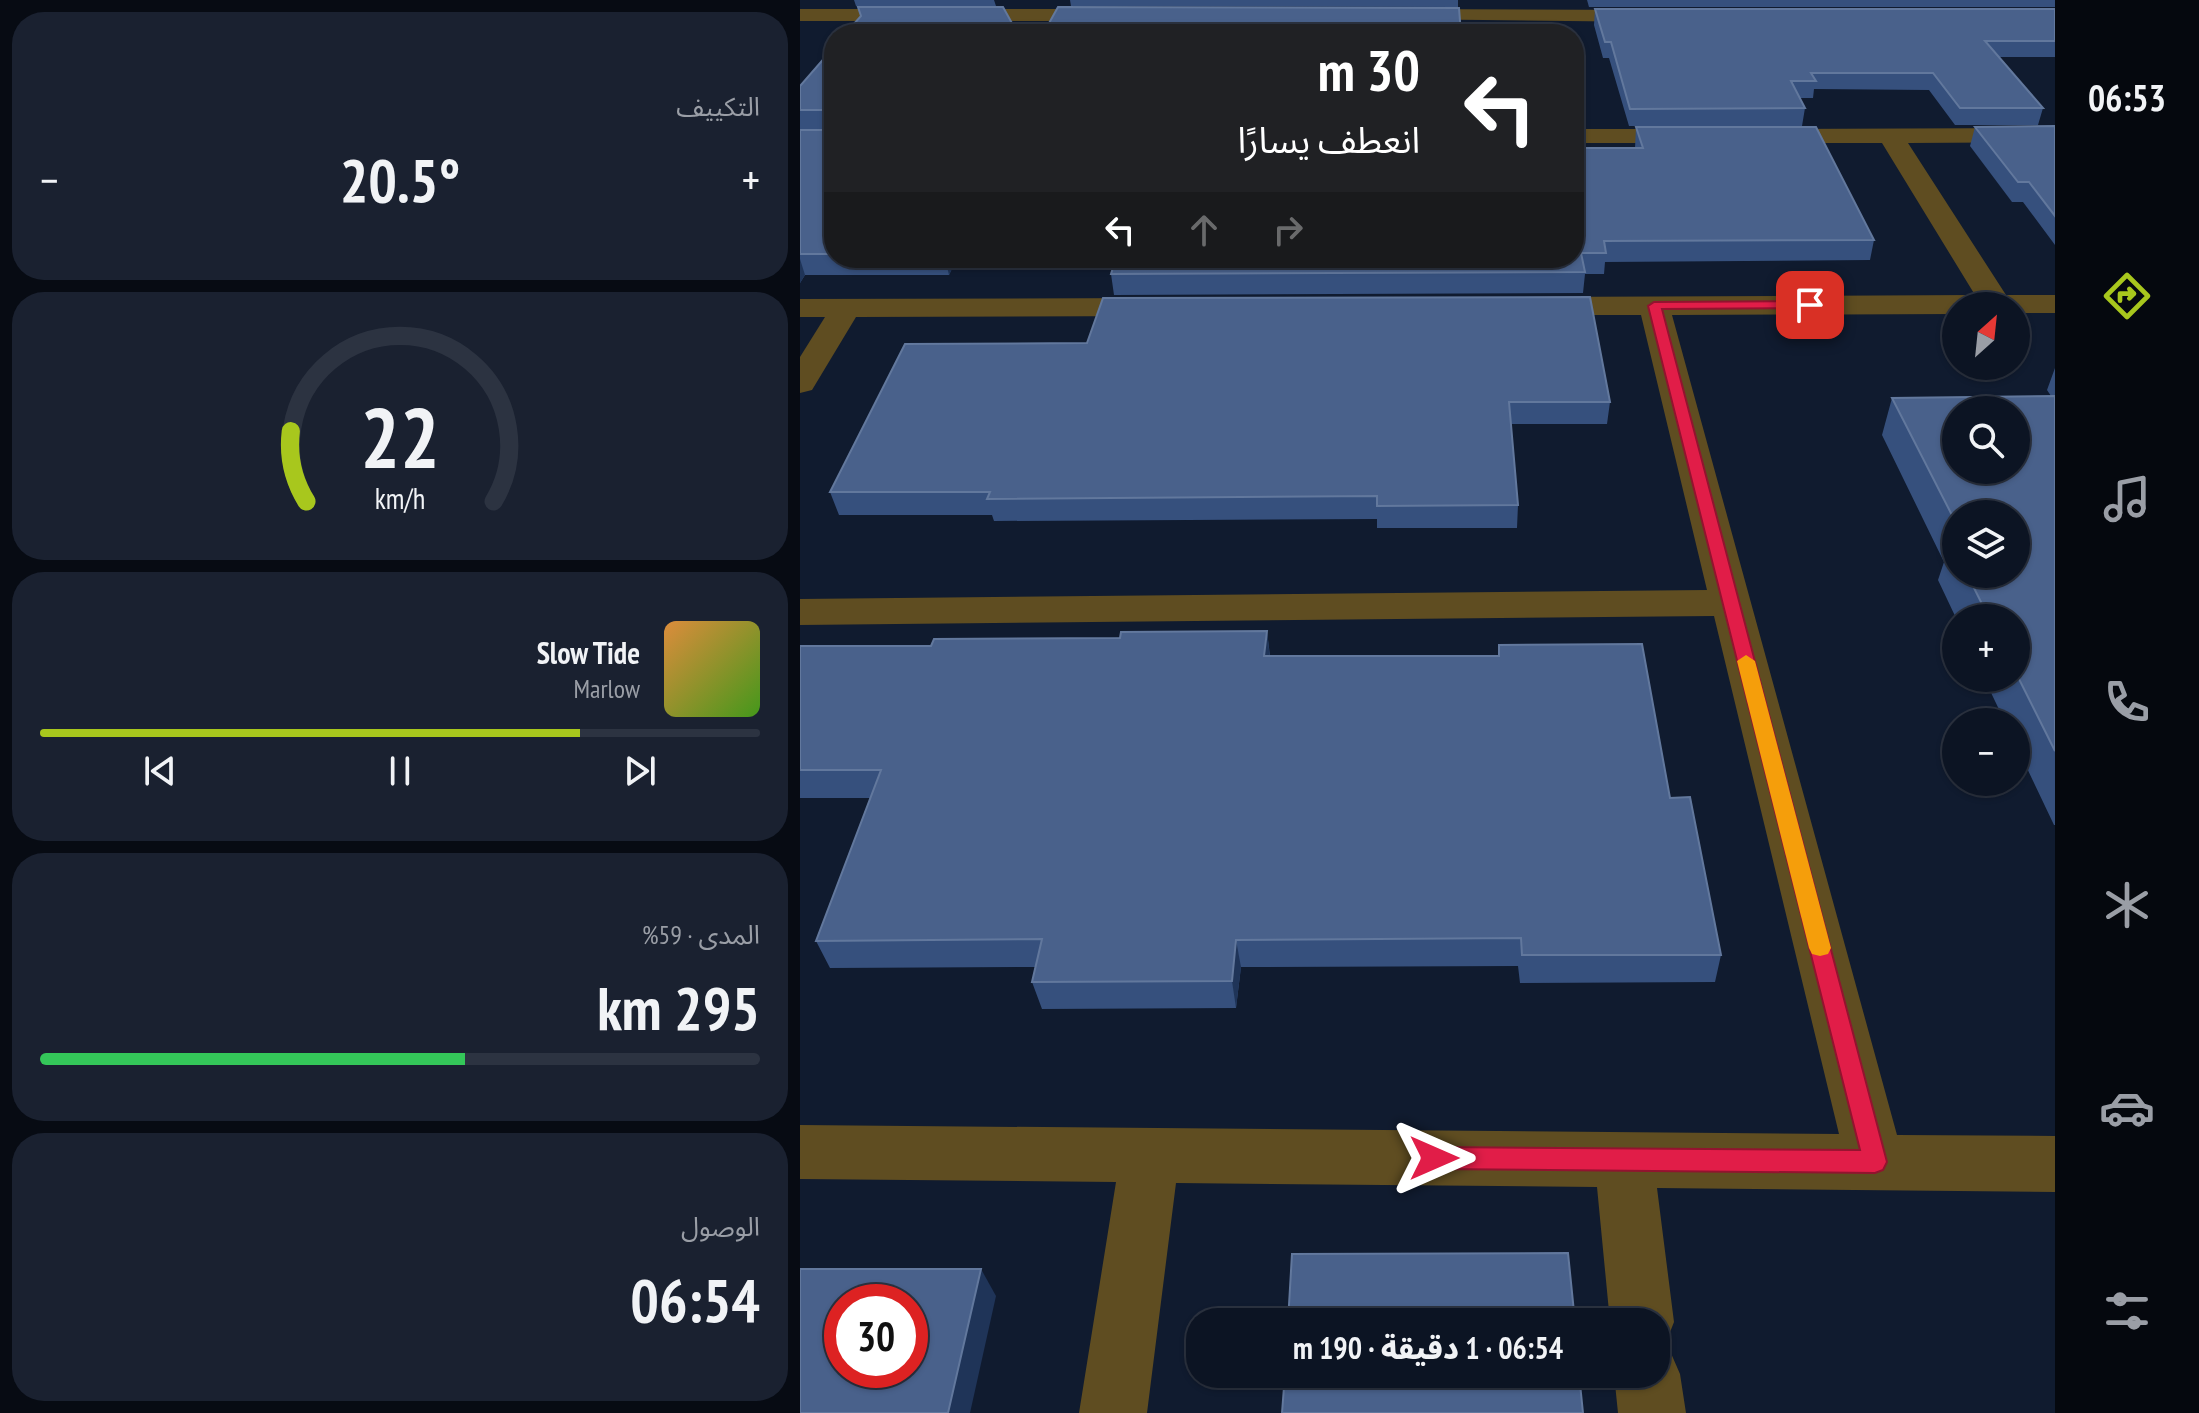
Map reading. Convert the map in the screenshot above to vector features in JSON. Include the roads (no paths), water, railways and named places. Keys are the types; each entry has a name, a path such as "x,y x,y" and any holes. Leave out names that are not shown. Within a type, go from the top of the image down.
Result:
{"street":[{"path":"800,15 1010,8 1131,15"},
{"path":"1381,15 1510,24"},
{"path":"1541,24 1677,16"},
{"path":"1890,135 1988,292"},
{"path":"1584,136 2055,135"},
{"path":"1496,306 1942,304"},
{"path":"2030,304 2055,304"},
{"path":"1654,306 1875,1162"},
{"path":"800,308 1194,307"},
{"path":"800,383 846,308"},
{"path":"800,612 1731,603"},
{"path":"800,1152 2055,1164"},
{"path":"1113,1413 1150,1155"},
{"path":"1624,1160 1640,1308"},
{"path":"1649,1388 1652,1413"}]}
